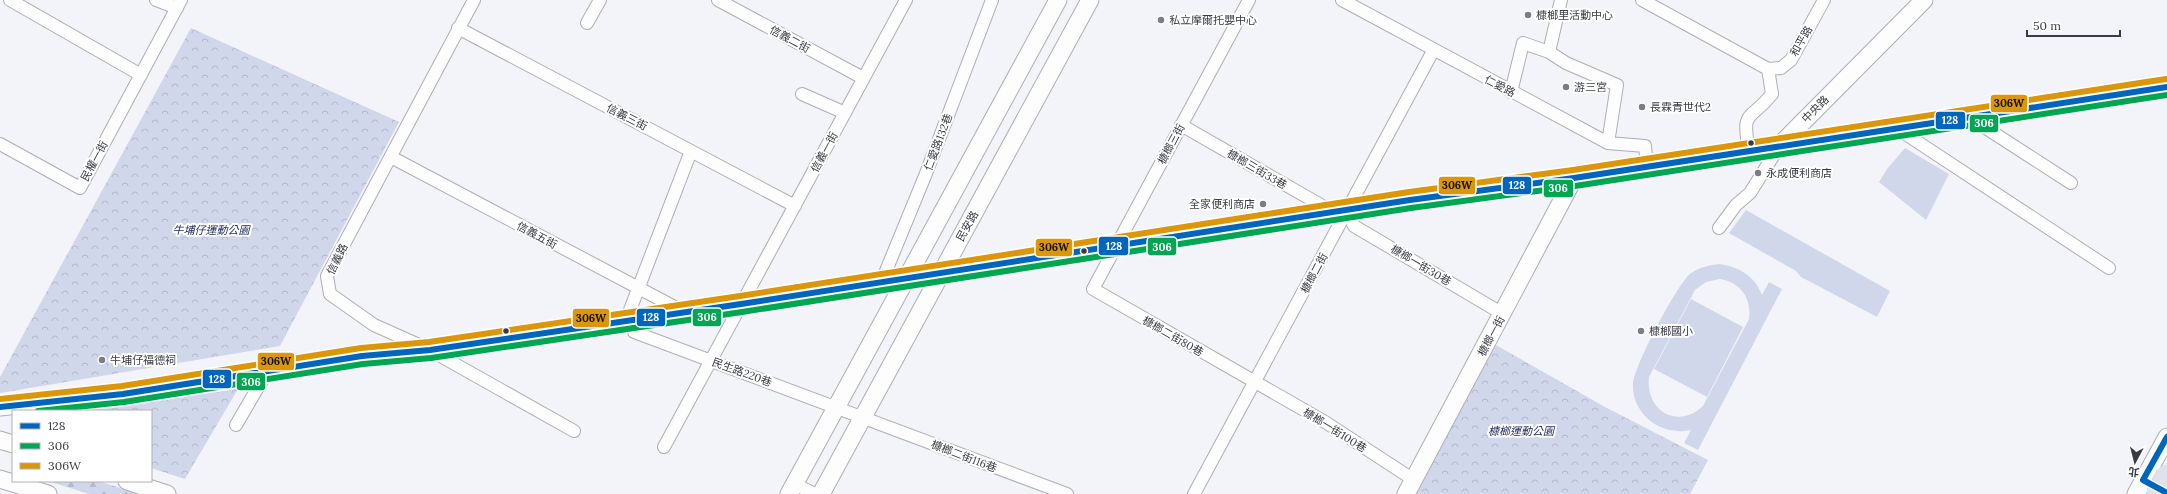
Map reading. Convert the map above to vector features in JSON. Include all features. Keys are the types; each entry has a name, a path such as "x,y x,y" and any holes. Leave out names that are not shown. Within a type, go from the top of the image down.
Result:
{"highway":[{"path":"2145,489 2167,476"}],"street":[{"path":"10,0 141,75"},
{"name":"民權一街","path":"0,144 80,188 179,4 156,0"},
{"name":"信義路","path":"474,0 327,276 330,294 374,325 430,350 574,431"},
{"path":"587,23 600,0"},
{"name":"信義二街","path":"718,0 863,78"},
{"name":"信義一街","path":"742,304 906,0"},
{"name":"仁愛路132巷","path":"881,283 925,176 992,0"},
{"path":"815,494 792,489 1058,0"},
{"name":"民安路","path":"821,494 1090,0"},
{"name":"槺榔三街","path":"1093,289 1249,0"},
{"name":"仁愛路","path":"1342,0 1433,51 1608,143 1645,146 1647,166"},
{"path":"1549,52 1561,0"},
{"path":"1642,0 1768,69 1772,94 1763,105 1749,114 1746,121 1745,130 1749,150"},
{"name":"和平路","path":"1768,69 1781,68 1791,60 1824,0"},
{"name":"中央路","path":"1719,228 1736,204 1750,193 1780,144 1924,0"},
{"name":"信義三街","path":"458,28 574,92 691,151 795,206"},
{"path":"1511,92 1524,43 1549,52 1566,63 1617,85 1608,143"},
{"name":"槺榔二街","path":"1194,494 1254,382 1340,211 1433,51"},
{"path":"0,407 123,394 362,356 430,350 905,280 1340,211 1574,178 1780,144 2167,87"},
{"path":"802,94 845,113"},
{"path":"1969,117 2071,183"},
{"name":"槺榔三街33巷","path":"1181,125 1340,211"},
{"path":"1895,127 2109,268"},
{"path":"632,320 630,310 691,151"},
{"name":"信義五街","path":"391,157 684,312"},
{"name":"槺榔一街","path":"1410,487 1574,178"},
{"name":"槺榔一街30巷","path":"1340,211 1354,226 1503,314"},
{"name":"槺榔二街80巷","path":"1093,289 1254,382"},
{"path":"664,447 742,304"},
{"name":"民生路220巷","path":"632,320 634,332 862,417"},
{"path":"236,425 268,370"},
{"name":"槺榔一街100巷","path":"1254,382 1325,422 1410,487"},
{"name":"槺榔二街116巷","path":"862,417 1067,494"},
{"path":"2167,437 2161,460 2145,489 2167,493"},
{"path":"0,440 12,444"},
{"path":"0,479 48,494"},
{"path":"130,482 167,494"}],"green space":[{"name":"牛埔仔運動公園","path":"191,28 399,122 280,346 0,393 0,377"},
{"path":"1905,148 1949,174 1926,220 1879,182 1887,169"},
{"path":"1746,210 1890,291 1877,317 1801,277 1796,271 1729,233"},
{"path":"1720,264 1734,267 1746,274 1759,288 1762,295 1769,282 1782,289 1698,450 1684,443 1691,430 1676,431 1666,429 1653,423 1644,415 1635,401 1633,384 1635,375 1648,344 1676,292 1691,273 1698,269","holes":["1720,279 1739,287 1743,292 1749,304 1749,319 1703,406 1693,413 1683,416 1674,416 1665,413 1652,399 1649,389 1649,377 1695,290 1706,282"]},
{"path":"1691,299 1743,327 1707,397 1654,369"},
{"name":"槺榔運動公園","path":"1496,345 1605,407 1708,460 1690,494 1415,494"},
{"path":"238,389 185,479 152,468 152,410 80,410"},
{"path":"51,482 101,482 139,494 89,494"}],"transit line":[{"name":"306W","path":"0,399 122,386 361,348 429,342 740,296 1409,192 1573,170 2166,79"},
{"name":"128","path":"0,407 123,394 362,356 430,350 741,304 1410,200 1574,178 2167,87"},
{"name":"306","path":"48,410 124,402 363,364 431,358 742,312 1411,208 1575,186 2167,95"},
{"name":"128","path":"2167,437 2143,480 2167,493"}],"place":[{"name":"槺榔里活動中心","path":"1528,15"},
{"name":"私立摩爾托嬰中心","path":"1161,20"},
{"name":"游三宮","path":"1566,87"},
{"name":"長霖青世代2","path":"1642,107"},
{"name":"永成便利商店","path":"1758,173"},
{"name":"全家便利商店","path":"1263,204"},
{"name":"槺榔國小","path":"1641,331"},
{"name":"牛埔仔福德祠","path":"102,360"}]}
